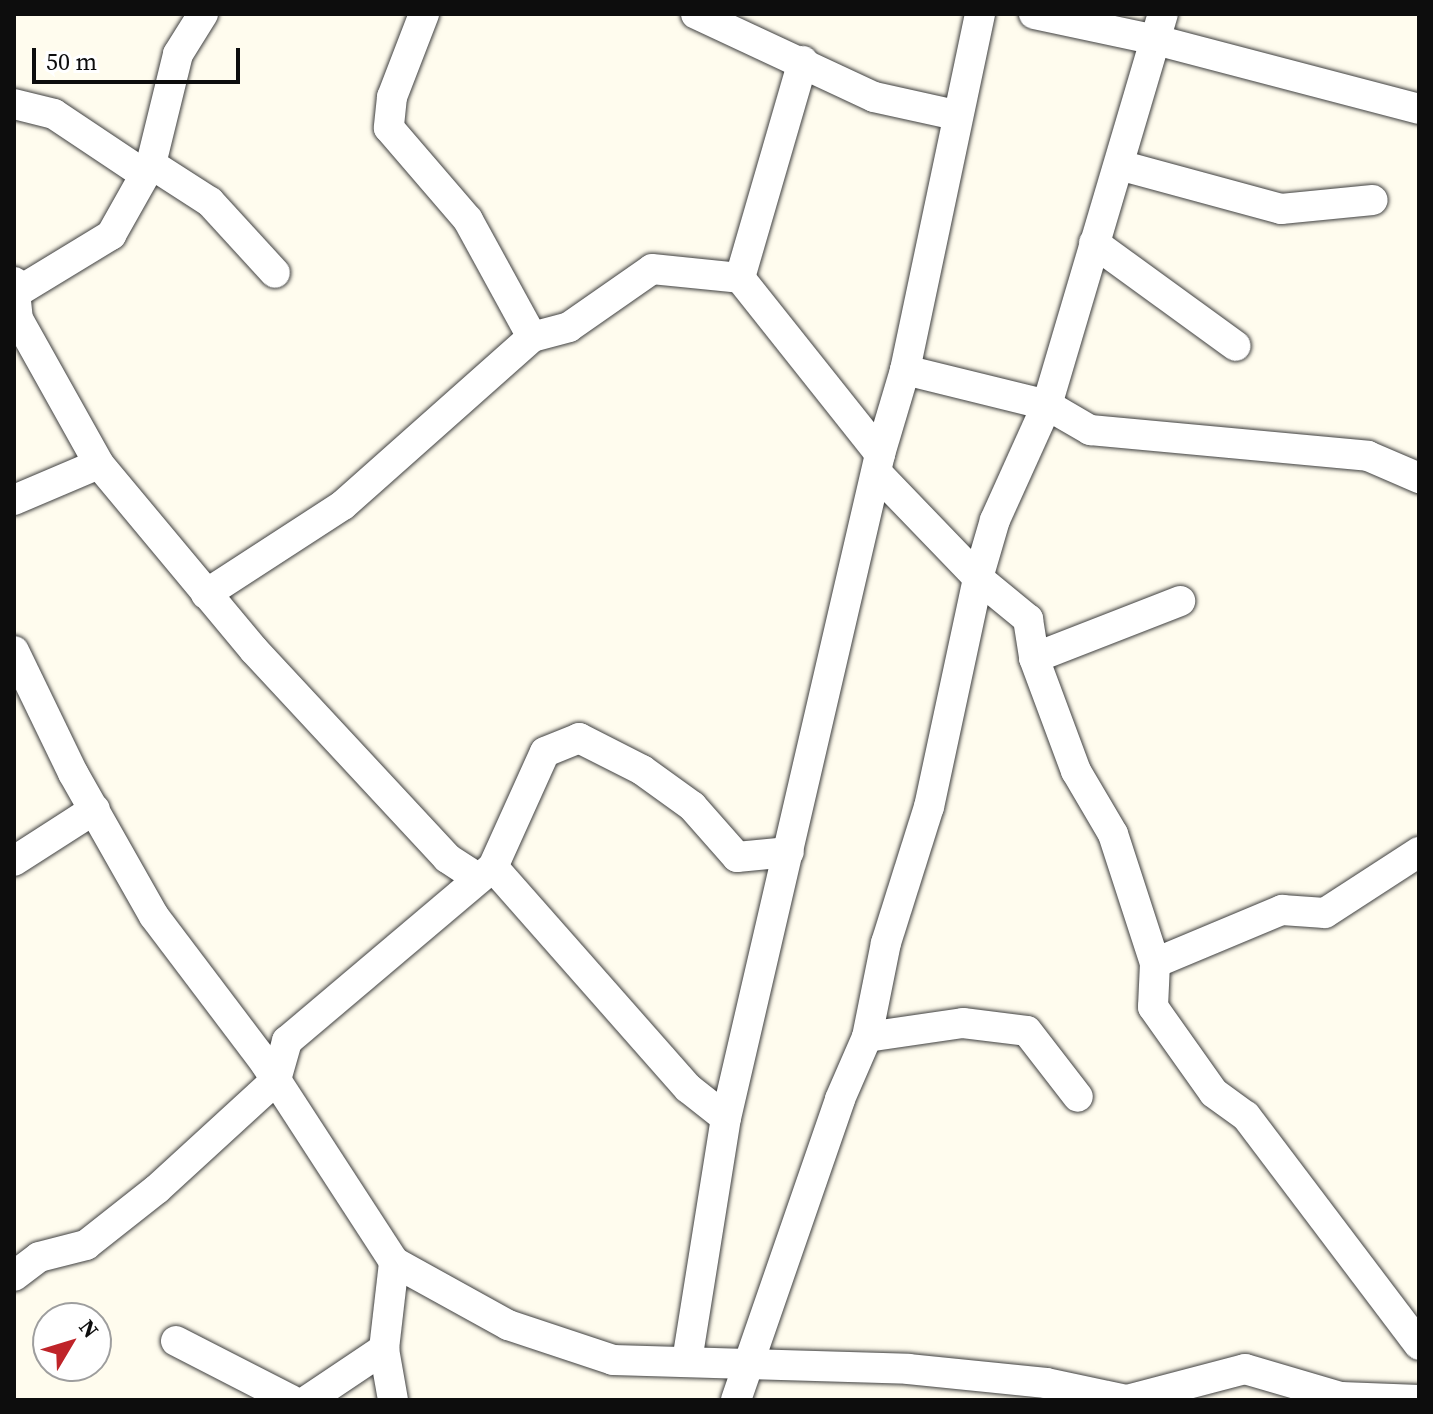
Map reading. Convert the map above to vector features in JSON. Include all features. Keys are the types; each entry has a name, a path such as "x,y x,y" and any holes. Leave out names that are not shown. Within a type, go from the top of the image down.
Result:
{"street":[{"path":"203,14 178,54 148,169 111,235 15,288 18,319 99,464 206,594 447,858 485,872 688,1088 726,1118"},
{"path":"424,14 392,97 389,128 468,220 532,337"},
{"path":"696,14 728,20 874,97 955,115"},
{"path":"687,1361 726,1118 878,464 905,370 955,115 980,14"},
{"path":"1034,14 1159,27 1419,109"},
{"path":"736,1400 840,1099 867,1037 886,943 929,807 978,578 995,520 1047,405 1159,27"},
{"path":"740,278 803,61"},
{"path":"14,104 54,114 210,202 275,273"},
{"path":"1119,165 1281,209 1373,200"},
{"path":"1094,243 1236,346"},
{"path":"206,594 343,505 532,337 569,327 652,269 740,278 878,464 978,578 1028,619 1034,658 1076,771 1113,834 1155,963 1153,1007 1214,1093 1246,1116 1419,1345"},
{"path":"905,370 1047,405 1090,430 1368,456 1419,478"},
{"path":"14,500 99,464"},
{"path":"1034,658 1180,601"},
{"path":"14,651 154,916 276,1080 394,1262 508,1325 613,1360 908,1369 1046,1383 1127,1400 1245,1369 1297,1392 1419,1400"},
{"path":"14,1276 39,1257 86,1245 157,1189 276,1080 287,1041 485,872 545,752 579,738 642,770 692,806 737,857 789,852"},
{"path":"14,861 95,809"},
{"path":"1155,963 1282,910 1325,913 1419,852"},
{"path":"867,1037 963,1023 1027,1031 1078,1097"},
{"path":"393,1400 384,1349 394,1262"},
{"path":"176,1341 291,1400"},
{"path":"308,1400 384,1349"}]}
